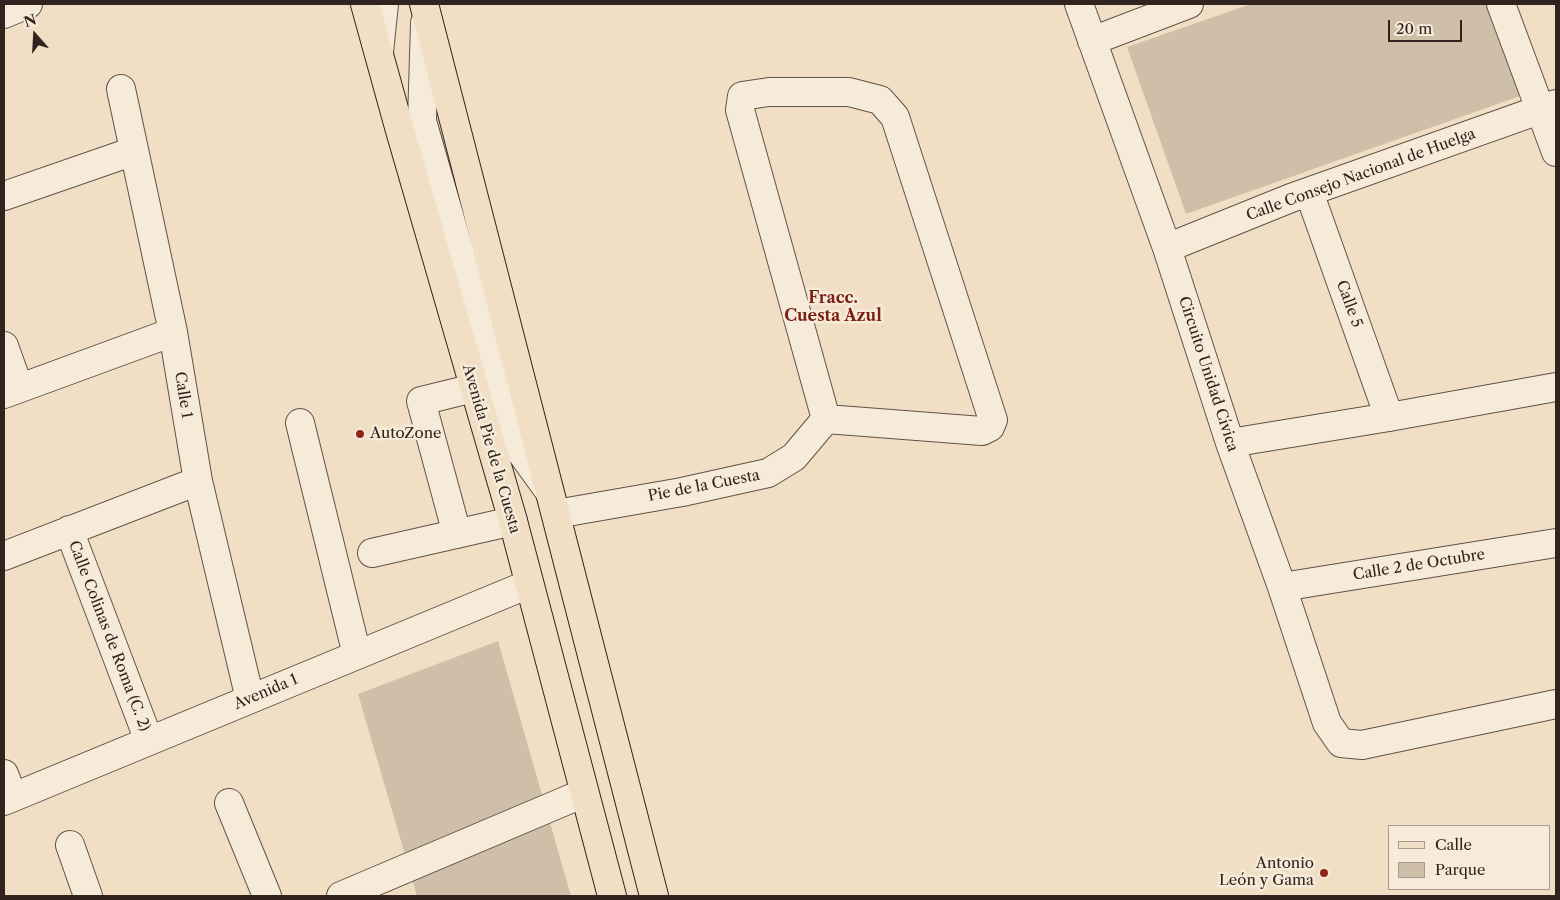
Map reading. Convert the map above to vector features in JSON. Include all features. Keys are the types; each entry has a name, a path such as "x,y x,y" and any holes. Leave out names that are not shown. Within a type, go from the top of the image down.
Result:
{"main road":[{"name":"Avenida Pie de la Cuesta","path":"365,4 513,522 612,896"},
{"path":"425,7 654,896"}],"street":[{"path":"4,14 28,4"},
{"path":"379,55 384,4"},
{"name":"Circuito Unidad Cívica","path":"1079,4 1167,248 1230,442 1282,587 1327,723 1341,743 1362,745 1556,704"},
{"path":"1092,41 1189,4"},
{"path":"1501,4 1549,107 1556,152"},
{"name":"Calle 1","path":"121,89 173,332 198,481 250,699"},
{"path":"769,92 849,92 880,100 895,117 993,420 990,427 982,431 826,419 740,110 742,96 769,92"},
{"name":"Calle Consejo Nacional de Huelga","path":"1167,248 1309,192 1549,107"},
{"path":"4,196 134,151"},
{"name":"Calle 5","path":"1309,192 1389,417"},
{"path":"4,346 12,391 173,332"},
{"path":"458,534 421,401 474,388"},
{"path":"1230,442 1556,388"},
{"name":"Pie de la Cuesta","path":"553,503 682,492 768,473 794,457 826,419"},
{"path":"300,423 357,655"},
{"path":"4,556 198,481"},
{"path":"372,553 513,522"},
{"name":"Calle Colinas de Roma (C. 2)","path":"69,530 149,741"},
{"name":"Calle 2 de Octubre","path":"1282,587 1556,543"},
{"name":"Avenida 1","path":"7,791 149,741 529,584"},
{"path":"341,896 584,793"},
{"path":"229,803 267,896"},
{"path":"70,845 88,896"}],"green space":[{"path":"1251,4 1490,4 1523,95 1186,214 1127,47"},
{"path":"498,641 571,896 417,896 358,694"}],"place":[{"name":"AutoZone","path":"360,434"},
{"name":"Antonio León y Gama","path":"1324,873"}],"district":[{"name":"Fracc. Cuesta Azul","path":"833,307"}]}
